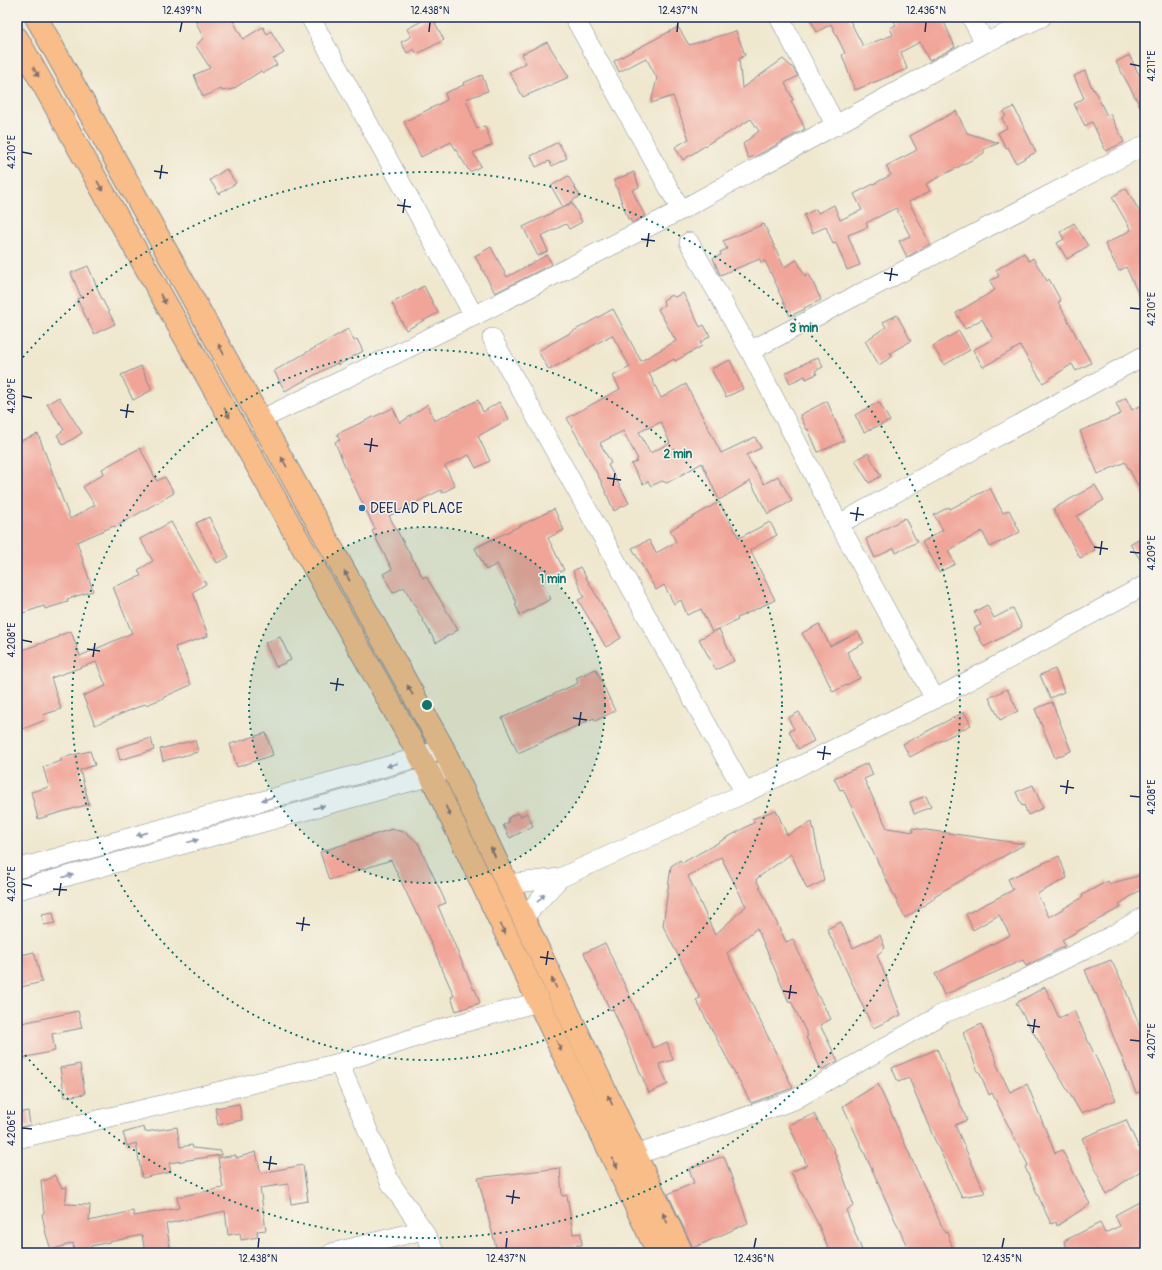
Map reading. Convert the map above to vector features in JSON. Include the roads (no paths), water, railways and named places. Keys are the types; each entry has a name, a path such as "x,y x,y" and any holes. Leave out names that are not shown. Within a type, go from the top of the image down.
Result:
{"main road":[{"path":"36,17 448,758 682,1253"},
{"path":"17,38 431,776 658,1253"}],"street":[{"path":"310,17 474,316"},
{"path":"574,17 681,210"},
{"path":"779,17 836,126"},
{"path":"971,17 985,44"},
{"path":"260,420 474,316 681,210 985,44 1042,17"},
{"path":"750,351 1145,145"},
{"path":"689,242 750,351 838,524 935,699"},
{"path":"492,338 745,793"},
{"path":"838,524 1145,355"},
{"path":"508,884 560,878 745,793 935,699 1145,585"},
{"path":"17,869 420,757 448,758"},
{"path":"17,890 431,776 448,758"},
{"path":"523,918 560,878"},
{"path":"636,1155 794,1100 944,1013 999,992 1115,934 1145,916"},
{"path":"17,1139 339,1063 440,1029 538,1002"},
{"path":"339,1063 390,1182 423,1230 435,1253"},
{"path":"332,1253 423,1230"}],"place":[{"name":"DEELAD PLACE","path":"362,508"}]}
